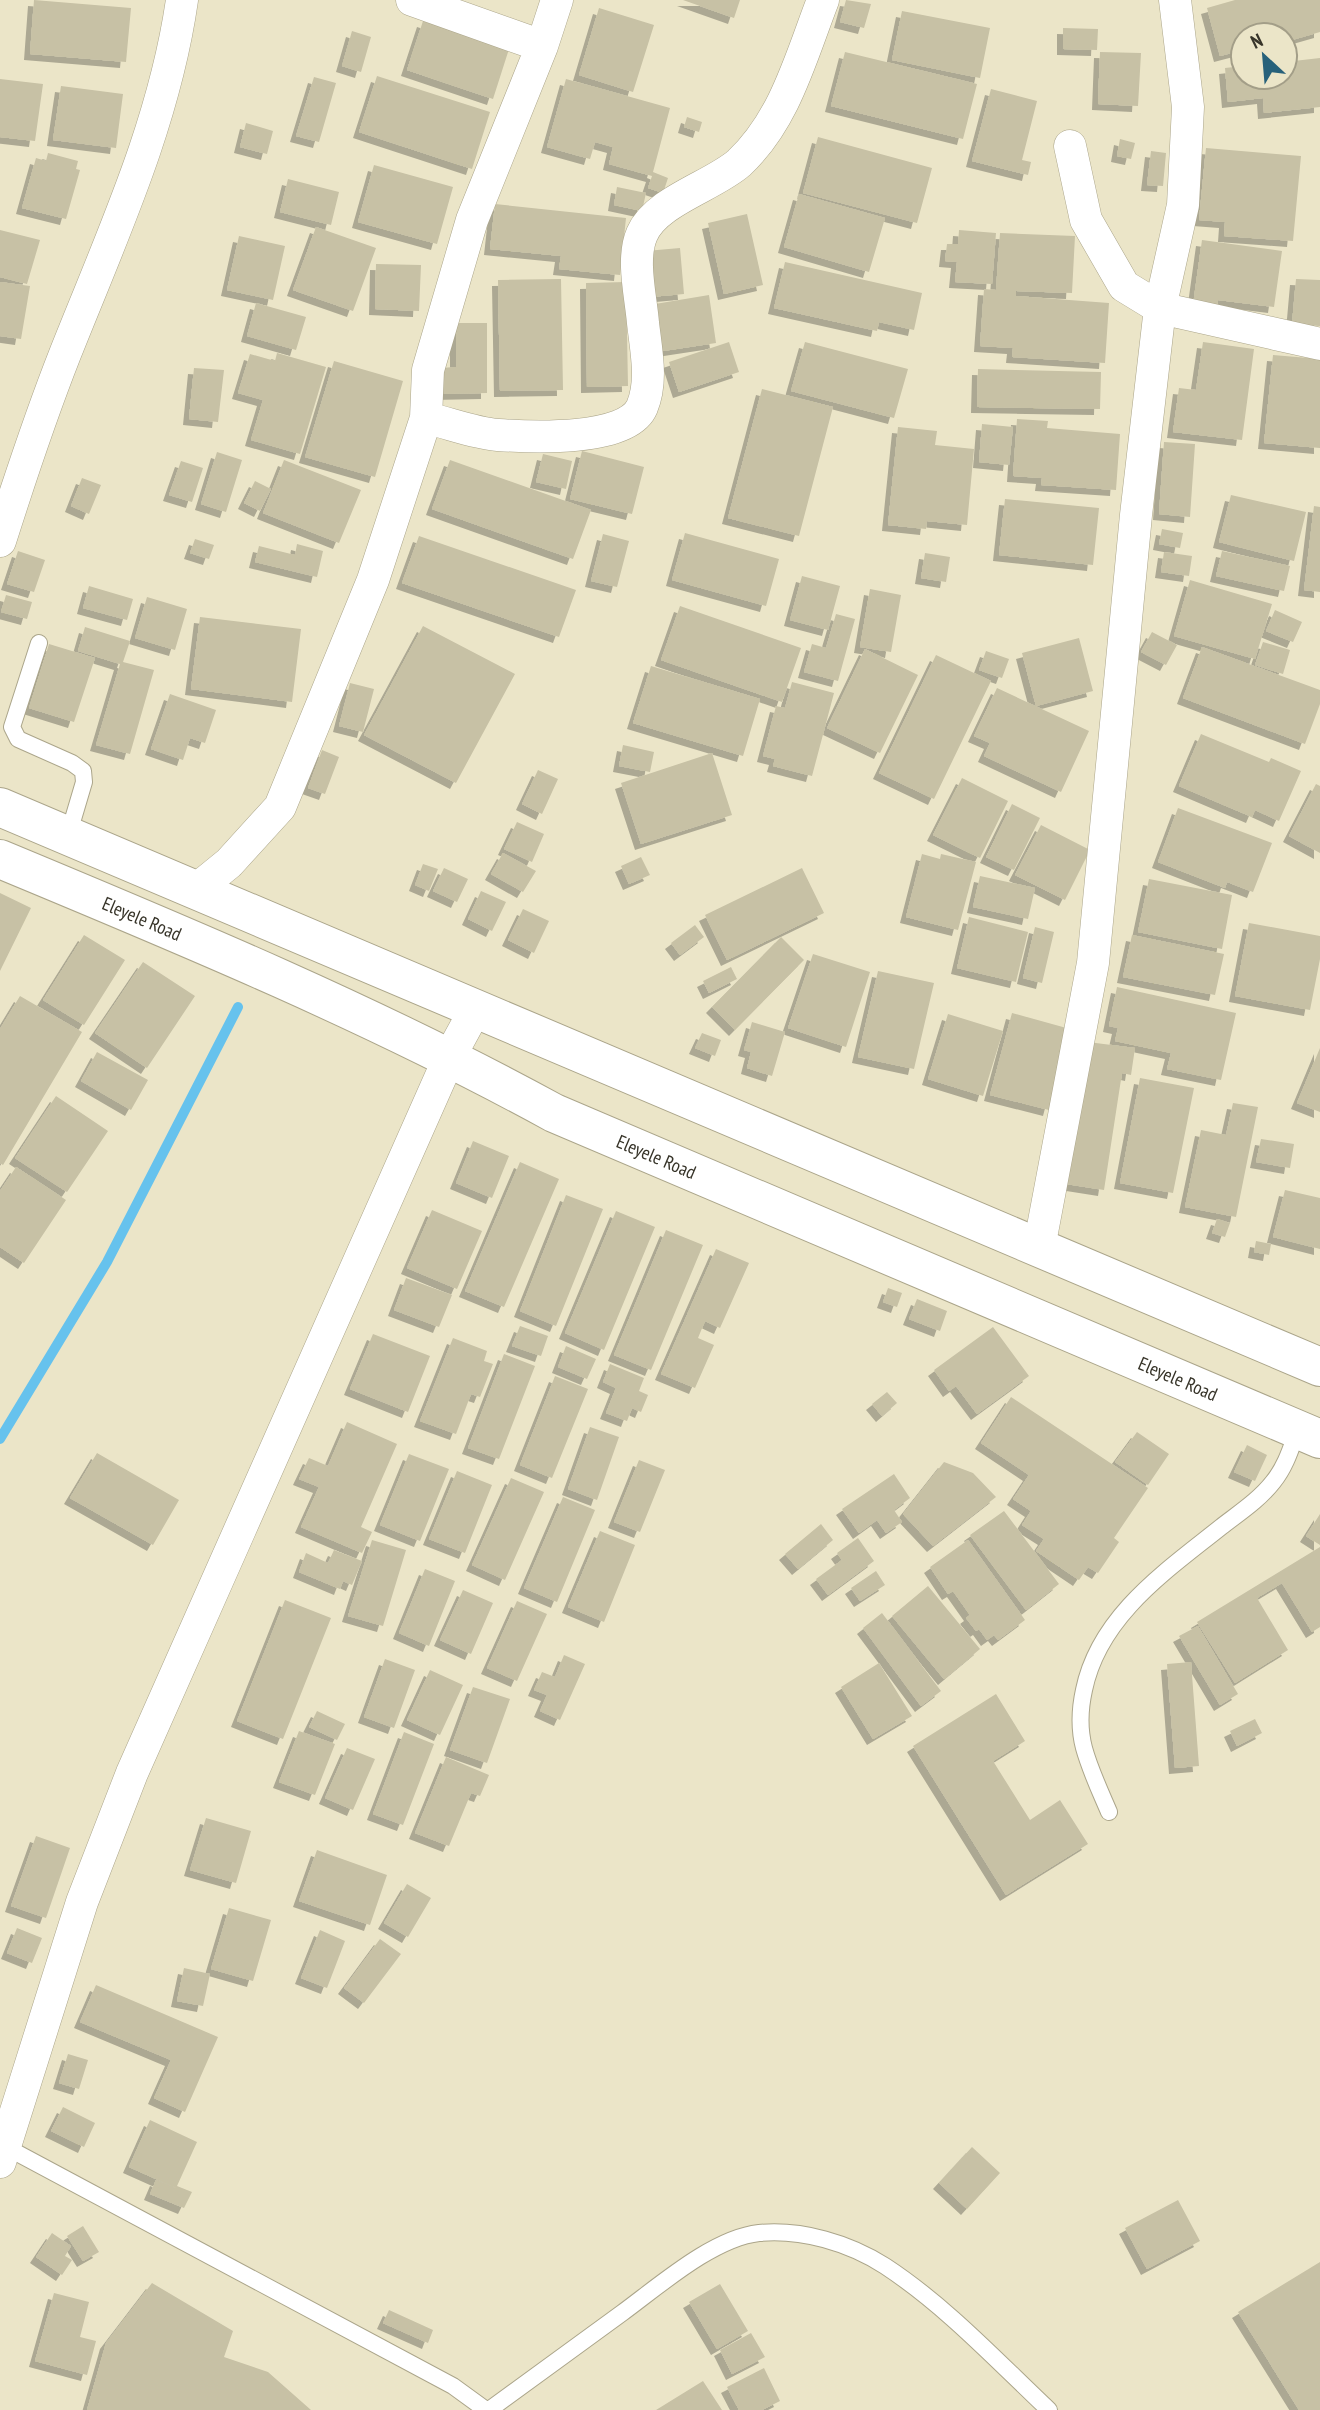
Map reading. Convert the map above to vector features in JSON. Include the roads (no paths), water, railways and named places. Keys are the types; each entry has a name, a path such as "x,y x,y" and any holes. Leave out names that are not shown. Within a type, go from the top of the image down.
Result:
{"main road":[{"path":"0,807 233,903 424,985 475,1010 1320,1367"},
{"name":"Eleyele Road","path":"0,859 215,947 450,1056 554,1113 1309,1434"}],"street":[{"path":"0,541 60,367 132,191 166,82 182,0"},
{"path":"412,0 542,46"},
{"path":"197,889 229,863 280,807 373,580 426,418 428,370 472,220 542,46 557,0"},
{"path":"426,418 496,435 590,434 625,425 641,409 648,377 638,266 641,234 657,215 738,164 763,136 783,107 822,0"},
{"path":"1038,1248 1093,963 1136,515 1160,309 1183,205 1188,107 1175,0"},
{"path":"1070,146 1086,220 1102,253 1124,286 1160,309 1320,344"},
{"path":"2,2154 82,1902 132,1773 450,1056 475,1010"}],"lane":[{"path":"39,643 12,727 18,739 72,763 83,771 84,782 68,836"},
{"path":"1109,1812 1084,1747 1081,1718 1086,1680 1098,1646 1120,1616 1170,1568 1255,1500 1273,1482 1309,1434"},
{"path":"2,2154 453,2386 487,2410 694,2262 731,2241 757,2233 799,2232 841,2245 883,2265 916,2288 1049,2410"}],"waterway":[{"path":"0,1439 107,1262 238,1007"}]}
